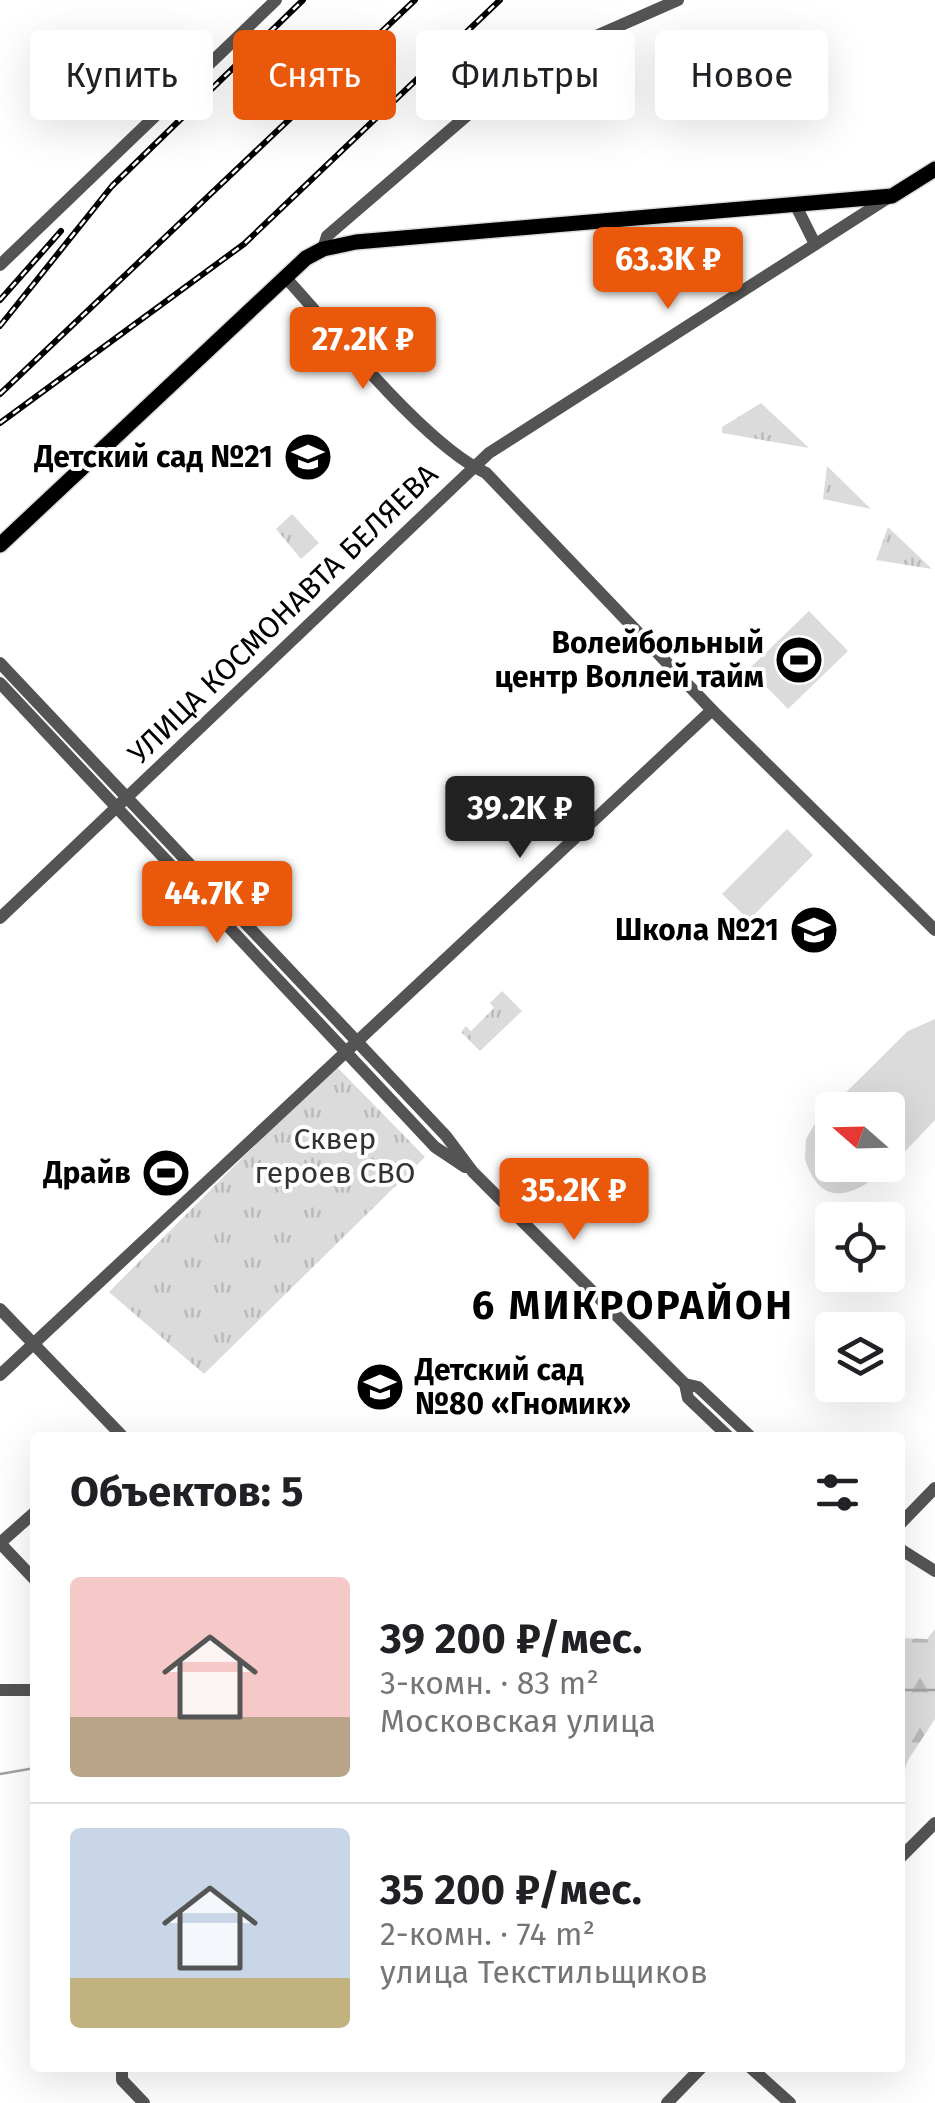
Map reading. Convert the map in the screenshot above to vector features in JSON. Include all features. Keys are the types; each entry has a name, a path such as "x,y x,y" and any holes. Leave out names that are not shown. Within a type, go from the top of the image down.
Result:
{"main road":[{"path":"0,545 284,277 323,249 356,242 892,196 935,169"}],"street":[{"path":"0,264 276,0"},
{"path":"323,249 327,236 509,77 678,0"},
{"name":"УЛИЦА КОСМОНАВТА БЕЛЯЕВА","path":"0,918 473,467 532,423 892,196"},
{"path":"795,204 815,244"},
{"path":"284,277 412,414 473,467 486,473 712,710 935,930"},
{"path":"0,662 346,1055 434,1147 473,1172"},
{"path":"0,683 359,1042 446,1136 473,1172 684,1384 688,1398 724,1432"},
{"path":"0,1374 712,710"},
{"path":"434,1147 446,1136"},
{"path":"0,1309 117,1432"},
{"path":"684,1384 698,1387 746,1432"},
{"path":"905,1519 935,1488"},
{"path":"30,1516 0,1542 30,1575"},
{"path":"905,1552 935,1571"},
{"path":"0,1690 30,1690"},
{"path":"905,1853 935,1822"},
{"path":"122,2072 122,2080 144,2103"},
{"path":"667,2103 697,2072"},
{"path":"755,2072 790,2103"}],"green space":[{"path":"761,403 809,448 722,433 722,427"},
{"path":"827,466 871,509 823,499"},
{"path":"292,514 319,543 301,559 276,529"},
{"path":"888,527 932,569 876,560"},
{"name":"Волейбольный центр Воллей тайм","path":"809,611 848,651 788,709 749,669"},
{"path":"787,829 813,855 749,920 722,894"},
{"path":"502,991 522,1011 480,1051 461,1032 466,1026 471,1031 494,1008 490,1003"},
{"path":"935,1019 935,1120 905,1152 905,1092 846,1092 908,1031"},
{"name":"Сквер героев СВО","path":"335,1065 425,1157 204,1374 109,1292"},
{"path":"815,1124 815,1179 805,1159 806,1139"},
{"path":"869,1182 850,1191 832,1193 817,1183"},
{"path":"935,1629 935,1719 905,1769 905,1638 927,1639"}],"waterway":[{"path":"905,1690 935,1690"},
{"path":"0,1774 30,1769"}],"railway":[{"path":"0,326 112,186 303,0"},
{"path":"0,394 415,0"},
{"path":"0,423 244,244 500,0"},
{"path":"0,300 61,231"}],"place":[{"name":"Детский сад №21","path":"308,457"},
{"name":"Волейбольный центр Воллей тайм","path":"799,660"},
{"name":"Школа №21","path":"814,930"},
{"name":"Драйв","path":"166,1173"},
{"name":"Детский сад №80 «Гномик»","path":"380,1387"}],"district":[{"name":"6 МИКРОРАЙОН","path":"633,1305"}]}
